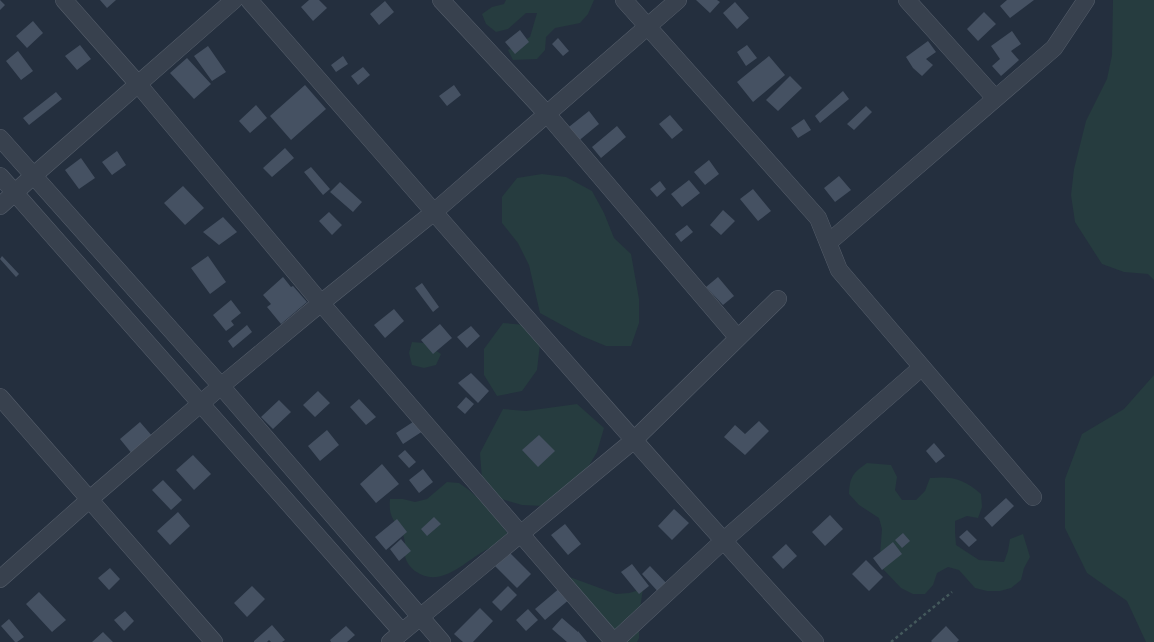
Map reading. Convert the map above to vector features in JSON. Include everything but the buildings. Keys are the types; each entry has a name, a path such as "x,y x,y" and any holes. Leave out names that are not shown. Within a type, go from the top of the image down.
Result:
{"street":[{"path":"64,0 138,84 322,303 614,642 723,541 922,367"},
{"path":"0,206 234,0"},
{"path":"249,0 723,541 816,642"},
{"path":"441,0 547,114 738,338"},
{"path":"624,0 818,218 839,270 1033,497"},
{"path":"0,579 221,386 434,212 678,0"},
{"path":"907,0 995,98"},
{"path":"828,243 1054,48 1086,0"},
{"path":"0,138 221,386 442,642"},
{"path":"0,176 201,404 396,637 634,440 778,299"},
{"path":"0,397 214,642"}],"path":[{"path":"891,642 952,592"}],"green space":[{"path":"506,0 594,0 588,14 580,23 555,28 546,37 545,50 537,59 513,60 508,50 530,37 537,13 526,13 508,29 496,32 486,24 482,14 492,7 504,4"},
{"path":"1113,0 1154,0 1154,280 1148,274 1124,272 1102,264 1075,222 1071,195 1074,169 1086,121 1107,79 1112,55"},
{"path":"542,174 566,177 592,191 604,213 614,238 631,254 639,299 639,323 631,346 606,346 582,336 540,313 529,265 518,243 502,223 502,197 517,178"},
{"path":"503,323 526,325 540,344 537,370 522,391 497,396 484,375 484,349"},
{"path":"412,342 424,343 441,354 436,365 424,368 412,365 409,353"},
{"path":"1154,375 1154,642 1146,642 1127,601 1087,573 1065,528 1065,479 1082,434 1124,409"},
{"path":"577,404 604,428 597,452 584,474 544,506 522,505 498,498 482,479 480,453 503,409 526,411"},
{"path":"867,463 891,465 897,477 895,490 902,500 916,500 925,491 930,478 952,478 975,489 981,494 982,507 978,518 967,516 955,521 956,545 979,560 1004,562 1010,539 1023,534 1030,557 1024,568 1021,580 1011,588 1000,591 987,591 975,588 959,570 948,567 937,573 933,585 925,594 913,594 901,588 883,569 880,555 882,529 879,518 859,505 849,494 851,479 855,472"},
{"path":"447,482 459,483 469,490 488,508 512,539 487,549 460,567 442,576 424,576 413,570 406,560 404,536 391,515 390,499 403,499 415,502 427,499"},
{"path":"567,576 616,594 629,593 643,589 639,615 639,638 637,642 601,641 593,632 591,620 563,598"}]}
